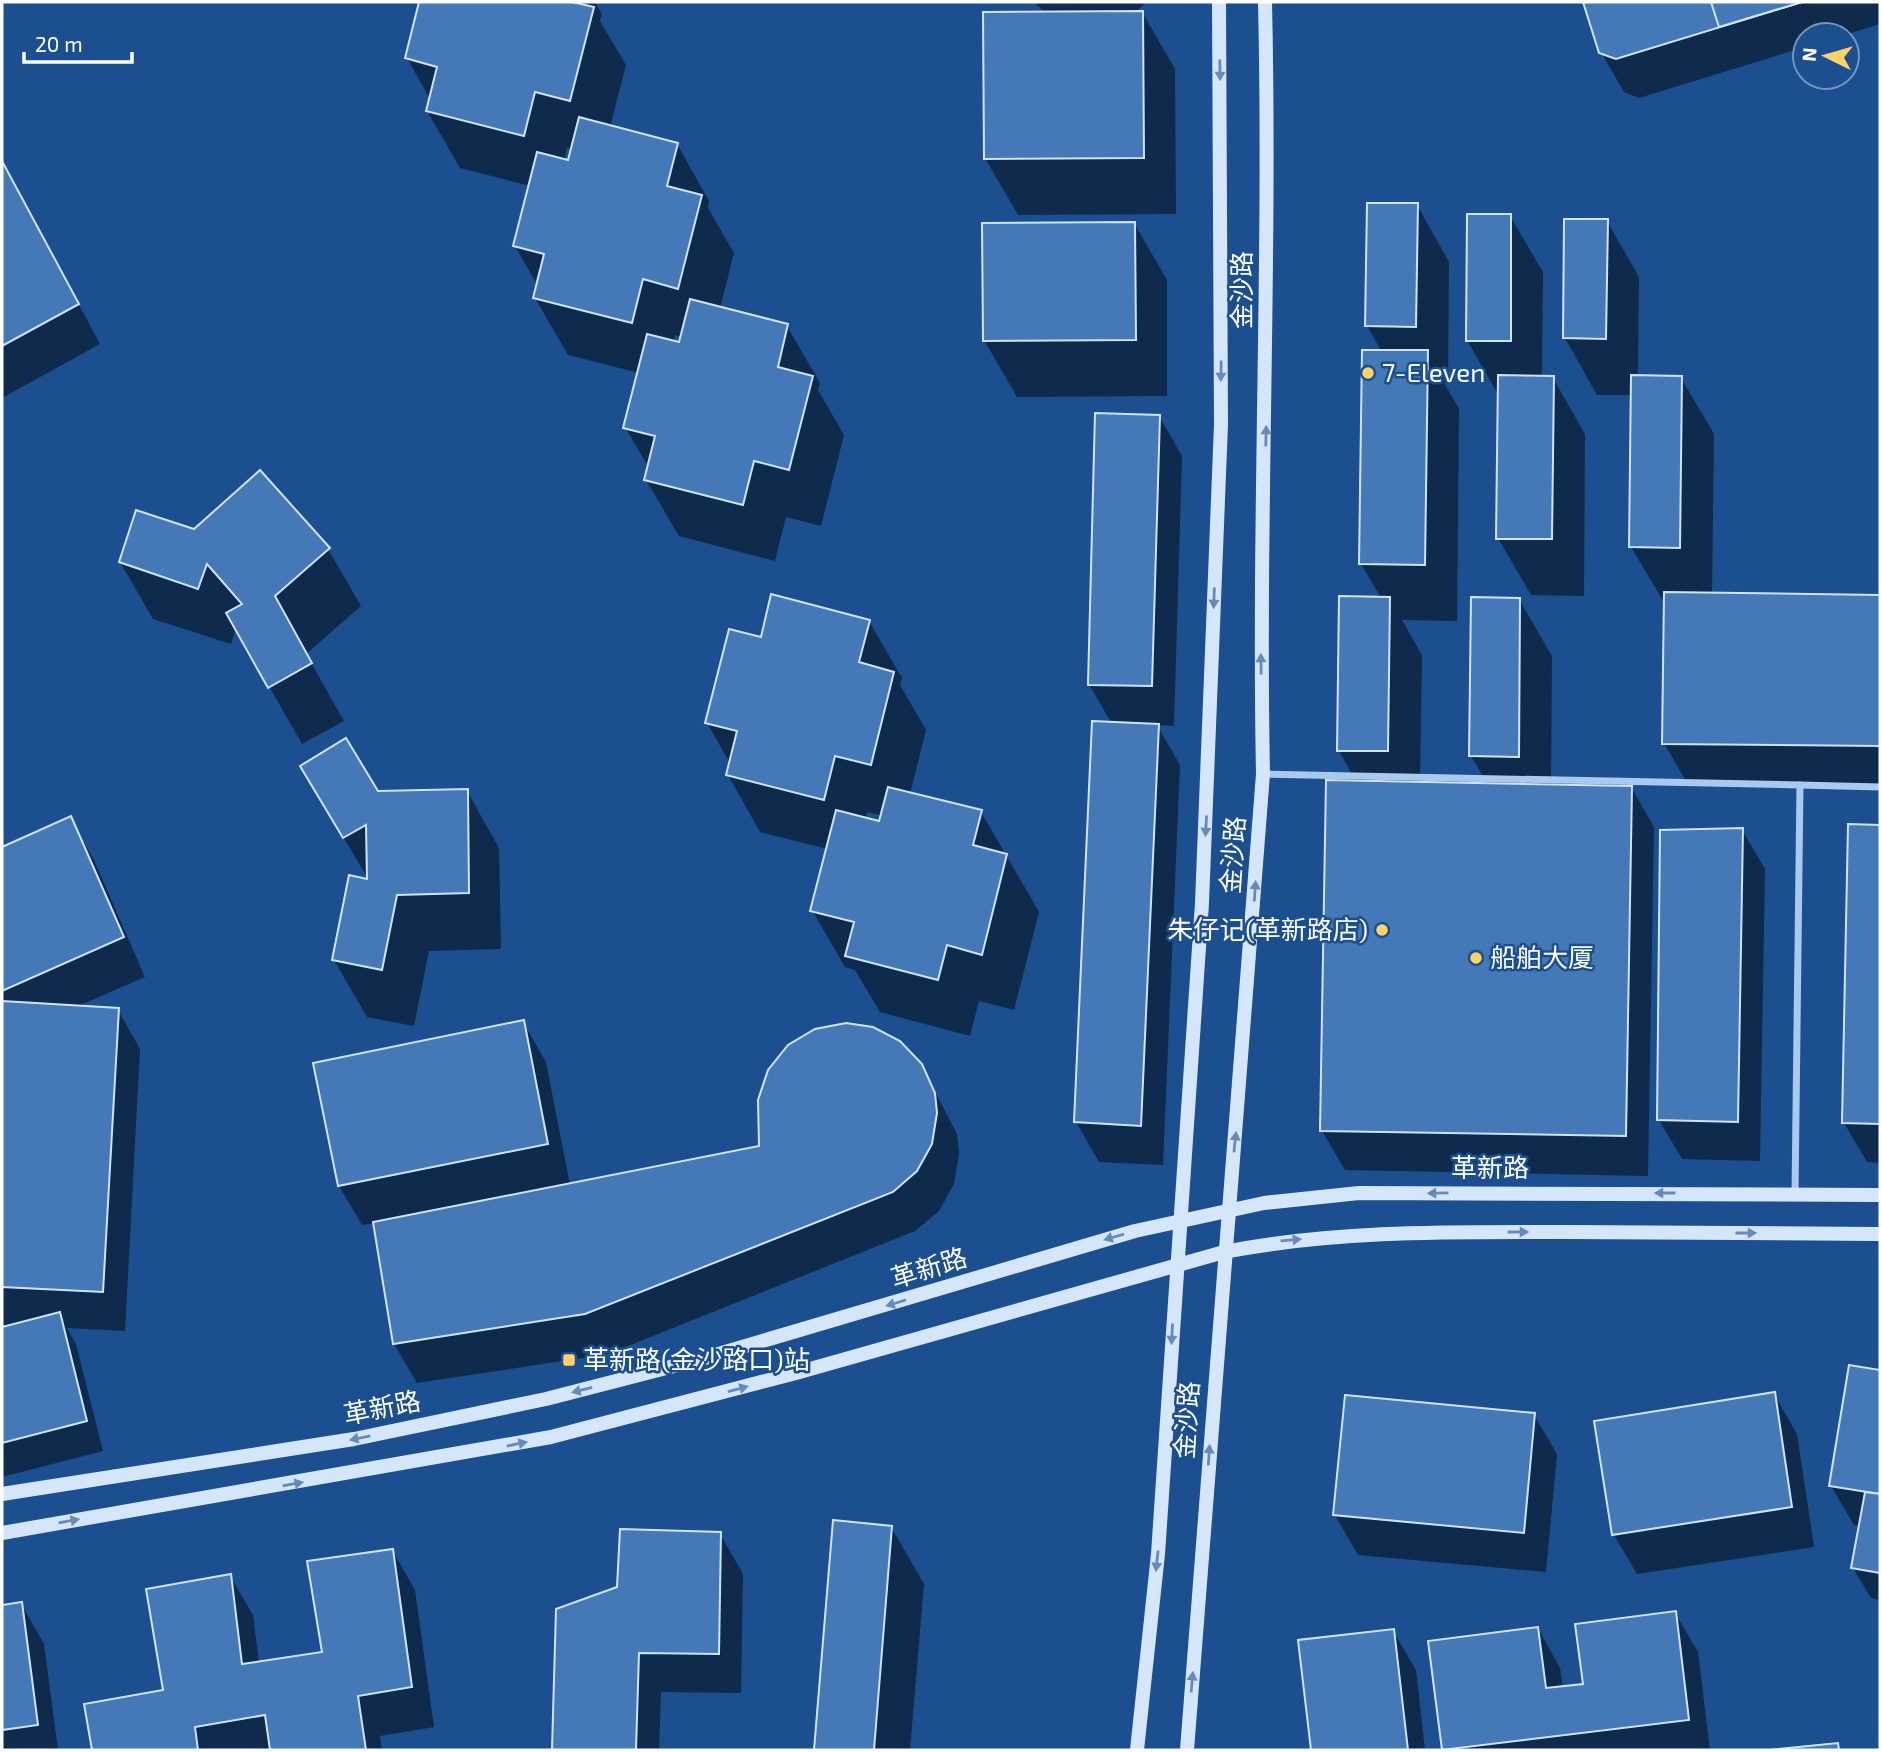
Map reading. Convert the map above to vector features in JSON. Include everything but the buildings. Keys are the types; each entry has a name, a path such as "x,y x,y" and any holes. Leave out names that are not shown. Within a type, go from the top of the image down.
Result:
{"street":[{"name":"金沙路","path":"1137,1750 1158,1554 1202,903 1220,438 1222,281 1219,2"},
{"name":"金沙路","path":"1187,1750 1224,1252 1243,1059 1263,774 1260,630 1267,336 1265,2"},
{"path":"1263,774 1880,787"},
{"path":"1795,1194 1800,785"},
{"name":"革新路","path":"2,1494 354,1439 546,1399 705,1358 1179,1219 1228,1210 1359,1194 1880,1195"},
{"path":"2,1533 551,1437 694,1402 1224,1252 1276,1242 1393,1234 1880,1234"}],"place":[{"name":"7-Eleven","path":"1368,373"},
{"name":"朱仔记(革新路店)","path":"1382,930"},
{"name":"船舶大厦","path":"1476,958"},
{"name":"革新路(金沙路口)站","path":"569,1360"}]}
